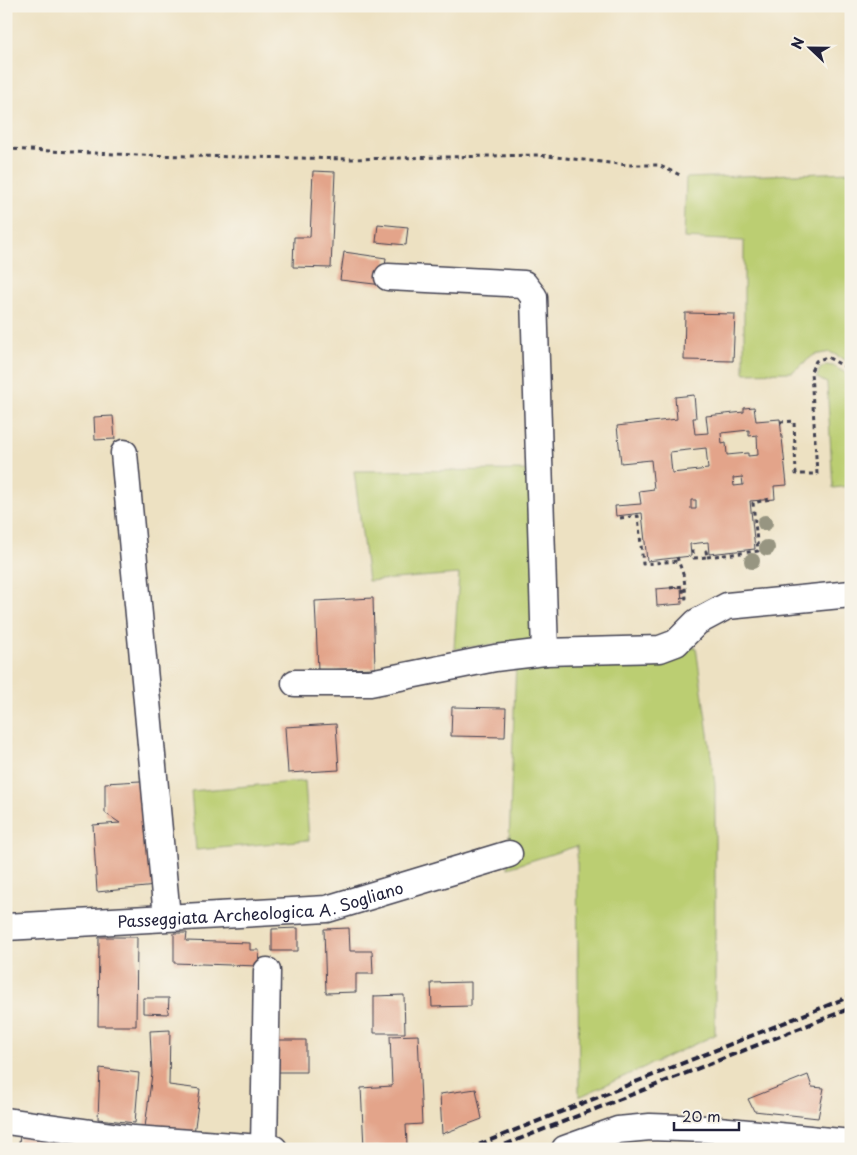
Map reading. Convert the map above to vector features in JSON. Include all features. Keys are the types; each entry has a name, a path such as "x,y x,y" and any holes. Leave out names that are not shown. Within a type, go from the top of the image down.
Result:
{"street":[{"path":"388,277 524,284 534,297 545,652"},
{"path":"124,453 167,917"},
{"path":"296,683 370,683 495,658 545,652 660,649 676,643 697,622 727,606 851,594"},
{"name":"Passeggiata Archeologica A. Sogliano","path":"6,927 328,909 509,854"},
{"path":"6,1121 134,1139 269,1148 267,971"},
{"path":"565,1149 618,1130 650,1127 708,1129 851,1143"}],"path":[{"path":"6,149 137,155 352,159 538,155 628,165 658,165 680,174"},
{"path":"780,422 794,421 796,474 817,474 811,371 816,361 827,357 851,370"},
{"path":"691,552 693,552 694,558 758,551 752,511 753,503 770,499"},
{"path":"620,518 638,515 643,564 677,559 684,577 685,597 682,586 670,588"},
{"path":"707,557 706,551 709,550"}],"green space":[{"path":"851,172 851,363 830,352 814,355 792,372 744,373 744,241 684,238 686,178"},
{"path":"826,365 833,366 851,376 851,486 833,488 827,383 817,378 819,370"},
{"path":"536,470 547,638 454,649 459,574 368,581 354,471"},
{"path":"696,647 715,784 715,1035 579,1097 577,846 508,868 516,661"},
{"path":"305,781 309,840 196,850 191,791"}],"building":[{"path":"313,171 335,172 331,268 293,267 294,237 310,237"},
{"path":"378,224 408,227 406,245 376,242"},
{"path":"344,252 386,258 383,285 340,280"},
{"path":"685,313 735,314 733,361 684,360"},
{"path":"694,395 696,418 693,418 695,434 708,433 706,416 744,412 744,408 754,407 756,421 780,419 787,485 774,486 775,499 750,501 755,549 709,554 708,542 690,544 691,556 647,561 642,513 616,516 615,506 641,504 639,491 654,489 651,460 621,463 617,426 677,419 675,397","holes":["749,430 749,436 757,435 758,455 748,456 748,453 727,455 726,443 722,444 721,433","706,448 708,469 672,473 670,452","742,477 743,485 734,486 733,478","691,500 696,500 696,509 691,509"]},
{"path":"113,416 115,439 95,440 94,417"},
{"path":"681,587 682,604 657,606 656,589"},
{"path":"373,598 375,668 318,670 315,601"},
{"path":"452,707 506,708 505,737 451,736"},
{"path":"336,724 339,770 288,773 285,727"},
{"path":"140,781 150,788 156,886 97,892 93,825 120,823 105,813 105,783"},
{"path":"298,928 298,951 272,951 272,929"},
{"path":"349,928 350,951 372,951 373,974 356,974 356,992 326,993 324,929"},
{"path":"174,933 187,933 186,941 250,943 250,950 259,950 258,966 174,963"},
{"path":"99,937 137,937 136,1026 98,1026"},
{"path":"471,982 471,1006 432,1007 431,983"},
{"path":"404,995 405,1033 374,1033 374,996"},
{"path":"143,998 169,998 168,1014 143,1013"},
{"path":"170,1030 169,1085 200,1089 194,1134 145,1127 152,1074 150,1031"},
{"path":"418,1035 422,1124 406,1125 407,1145 364,1147 361,1088 392,1086 390,1036"},
{"path":"271,1040 306,1040 306,1072 271,1072"},
{"path":"100,1068 139,1073 135,1123 98,1119"},
{"path":"808,1075 812,1087 824,1088 818,1118 754,1111 748,1099"},
{"path":"476,1089 482,1119 442,1134 440,1094"},
{"path":"20,1136 92,1146 91,1149 18,1149"}],"railway":[{"path":"468,1149 851,996"},
{"path":"494,1149 851,1008"}]}
